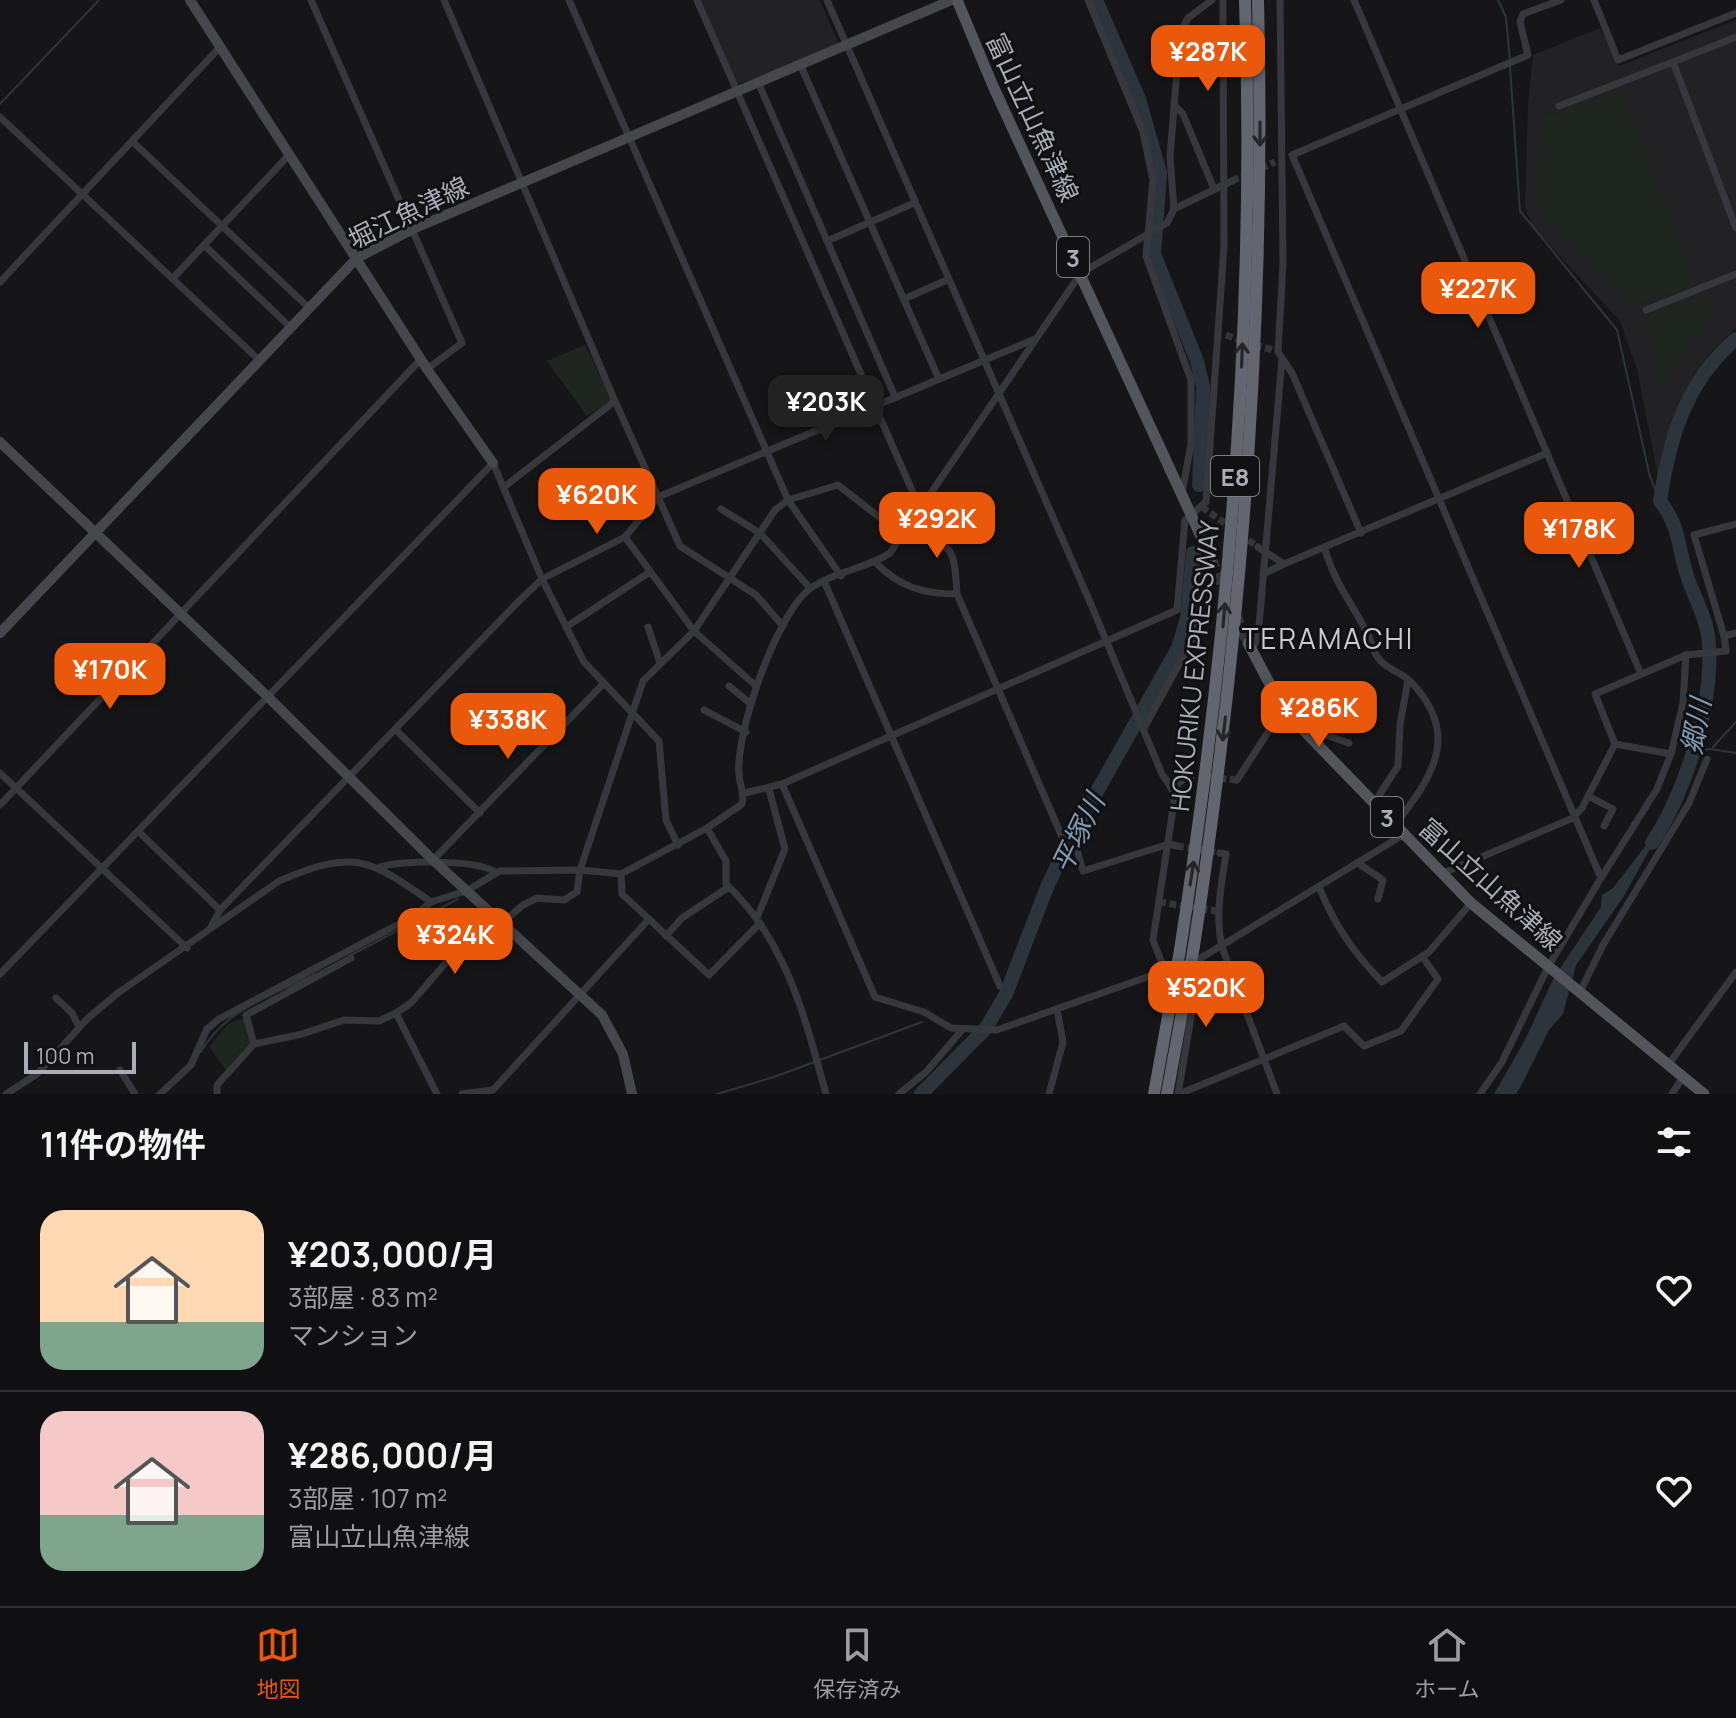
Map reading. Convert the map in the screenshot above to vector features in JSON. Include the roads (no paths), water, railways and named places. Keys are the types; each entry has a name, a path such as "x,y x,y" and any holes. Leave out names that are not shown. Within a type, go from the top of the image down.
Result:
{"highway":[{"name":"HOKURIKU EXPRESSWAY","path":"1154,1094 1180,950 1211,729 1236,463 1245,255 1245,0"},
{"name":"HOKURIKU EXPRESSWAY","path":"1167,1094 1194,946 1235,639 1249,466 1259,217 1258,0"}],"main road":[{"name":"富山立山魚津線","path":"954,0 1211,558"},
{"name":"富山立山魚津線","path":"1250,647 1283,709 1441,874 1471,903 1704,1094"}],"street":[{"path":"190,0 424,364 493,463 542,579 584,662 659,741 666,820 678,845"},
{"path":"0,805 181,613 424,364 462,343 311,0"},
{"path":"444,0 680,546 696,560 731,577 756,595 783,626"},
{"path":"569,0 788,500 841,576"},
{"path":"160,1094 191,1065 207,1029 219,1019 418,918 431,902 466,891 496,873 580,870 621,874 678,845 742,804 745,793 739,774 751,704 783,626 810,588 876,563 890,553 908,531 919,507 697,0"},
{"path":"827,0 981,359 1136,707 1162,774 1172,789 1173,845 1153,940 1165,971"},
{"name":"堀江魚津線","path":"0,633 357,258 413,229 954,0"},
{"path":"1088,0 1143,132 1153,180 1146,236 1150,270 1191,380 1191,444 1181,495"},
{"path":"217,1094 217,1085 254,1044 302,1034 344,1020 379,1021 396,1013 411,1003 449,959 476,945 511,913 537,898 564,900 577,892 580,870 643,681 694,631 775,510 788,500 838,485 892,527 898,528 919,507 1081,273 1167,223 1174,209 1170,157 1180,33 1188,18 1212,0"},
{"path":"745,793 782,784 1177,610 1185,520 1189,513 1206,502 1223,334 1223,0"},
{"path":"1250,647 1258,637 1263,574 1261,549 1283,269 1279,160 1280,0"},
{"path":"1354,0 1641,674"},
{"path":"1279,160 1528,55 1520,22 1523,14 1561,0"},
{"path":"1594,0 1618,60 1736,13"},
{"path":"1559,106 1736,37"},
{"path":"0,282 221,46"},
{"path":"1673,62 1736,228"},
{"path":"800,64 938,377"},
{"path":"758,82 895,397"},
{"path":"1175,106 1183,114 1214,189"},
{"path":"0,117 258,359"},
{"path":"133,142 308,307"},
{"path":"173,278 290,154"},
{"path":"1292,155 1601,878"},
{"path":"1174,209 1232,181"},
{"path":"827,241 914,203"},
{"path":"204,245 289,326"},
{"path":"1646,310 1736,274"},
{"path":"904,299 947,280"},
{"path":"210,929 220,910 542,579 625,537 658,497 981,359 1036,339"},
{"path":"1278,354 1292,373 1361,533"},
{"path":"504,487 615,401"},
{"path":"0,442 350,776 435,862 602,1015 616,1036 632,1094"},
{"path":"1263,574 1547,453"},
{"path":"0,974 493,463"},
{"path":"721,509 760,533 810,588"},
{"path":"1441,874 1573,818 1615,744 1595,694 1686,655 1726,651 1694,535 1736,524"},
{"path":"908,531 932,538 949,549 958,569 957,594 1062,837 1076,846 1083,871 1173,845"},
{"path":"625,537 694,631 756,686"},
{"path":"1144,728 1195,635 1204,544"},
{"path":"1261,549 1284,564"},
{"path":"782,784 875,997 924,1012 964,1031 991,1032 1201,958 1358,863 1399,830 1440,747 1433,718 1408,680 1375,655 1371,640 1335,583 1325,550"},
{"path":"876,563 891,577 916,591 957,594"},
{"path":"566,627 650,572"},
{"path":"824,581 1000,986"},
{"path":"648,627 660,663"},
{"path":"1724,636 1736,633"},
{"path":"1480,1094 1509,1048 1601,878 1657,789 1671,754 1683,703 1686,655"},
{"path":"1374,803 1398,766 1400,725 1408,680"},
{"path":"435,862 604,683"},
{"path":"729,686 751,704"},
{"path":"1237,780 1283,709"},
{"path":"704,710 746,732"},
{"path":"1299,726 1349,743"},
{"path":"396,730 480,813"},
{"path":"1615,744 1671,754"},
{"path":"1580,992 1603,945 1689,803 1707,759"},
{"path":"0,773 187,948"},
{"path":"1172,789 1188,775"},
{"path":"621,874 622,894 709,975 759,921 785,849 769,789"},
{"path":"1588,796 1613,809 1604,826"},
{"path":"707,828 726,861 726,884 759,921 789,970 826,1094"},
{"path":"142,835 220,910"},
{"path":"1220,853 1226,854 1217,911 1222,922 1222,947 1277,1094"},
{"path":"6,1094 37,1074 79,1027 118,993 187,948 279,881 333,862 362,861 380,867 431,902"},
{"path":"380,867 393,862 435,862 490,867 496,873"},
{"path":"1358,863 1383,880 1378,899"},
{"path":"666,936 682,918 729,887"},
{"path":"1319,887 1333,921 1356,955 1382,982 1422,956 1471,903"},
{"path":"462,1094 493,1090 649,919"},
{"path":"1179,1094 1344,1026 1364,1046 1401,1031 1438,979 1422,956"},
{"path":"254,1044 246,1015 351,958"},
{"path":"1179,1094 1201,958"},
{"path":"1668,1065 1736,972"},
{"path":"56,998 72,1013 79,1027"},
{"path":"1049,1094 1063,1042 1057,1009"},
{"path":"396,1013 437,1094"},
{"path":"899,1094 926,1072 964,1031"},
{"path":"120,1070 135,1094"},
{"path":"1672,1094 1683,1077"}],"waterway":[{"path":"0,104 99,0"},
{"name":"平塚川","path":"1096,0 1139,99 1160,173 1154,254 1197,361 1203,387 1199,485"},
{"path":"1498,0 1506,17 1510,61"},
{"path":"1510,67 1520,211 1617,330 1650,477 1660,501"},
{"name":"郷川","path":"1652,843 1686,774 1701,721 1709,669 1706,625 1688,579 1674,526 1660,501 1675,434 1692,392 1704,373 1736,339"},
{"name":"平塚川","path":"921,1094 986,1028 1006,994 1047,887 1069,841 1178,648 1187,618 1193,553"},
{"path":"1713,747 1736,722"},
{"path":"1691,752 1710,749 1736,753"},
{"path":"349,956 458,899"},
{"path":"201,1052 222,1025 236,1015 315,974"},
{"path":"717,1094 774,1077 922,1022"}],"tunnel":[{"path":"1232,181 1275,162"},
{"path":"1226,335 1243,341"},
{"path":"1255,345 1273,350"},
{"path":"1202,507 1230,527"},
{"path":"1240,534 1258,547"},
{"path":"1211,558 1225,591"},
{"path":"1235,614 1248,643"},
{"path":"1188,775 1237,780"},
{"path":"1177,846 1220,853"},
{"path":"1159,902 1217,911"}],"district":[{"name":"TERAMACHI","path":"1328,638"}]}
